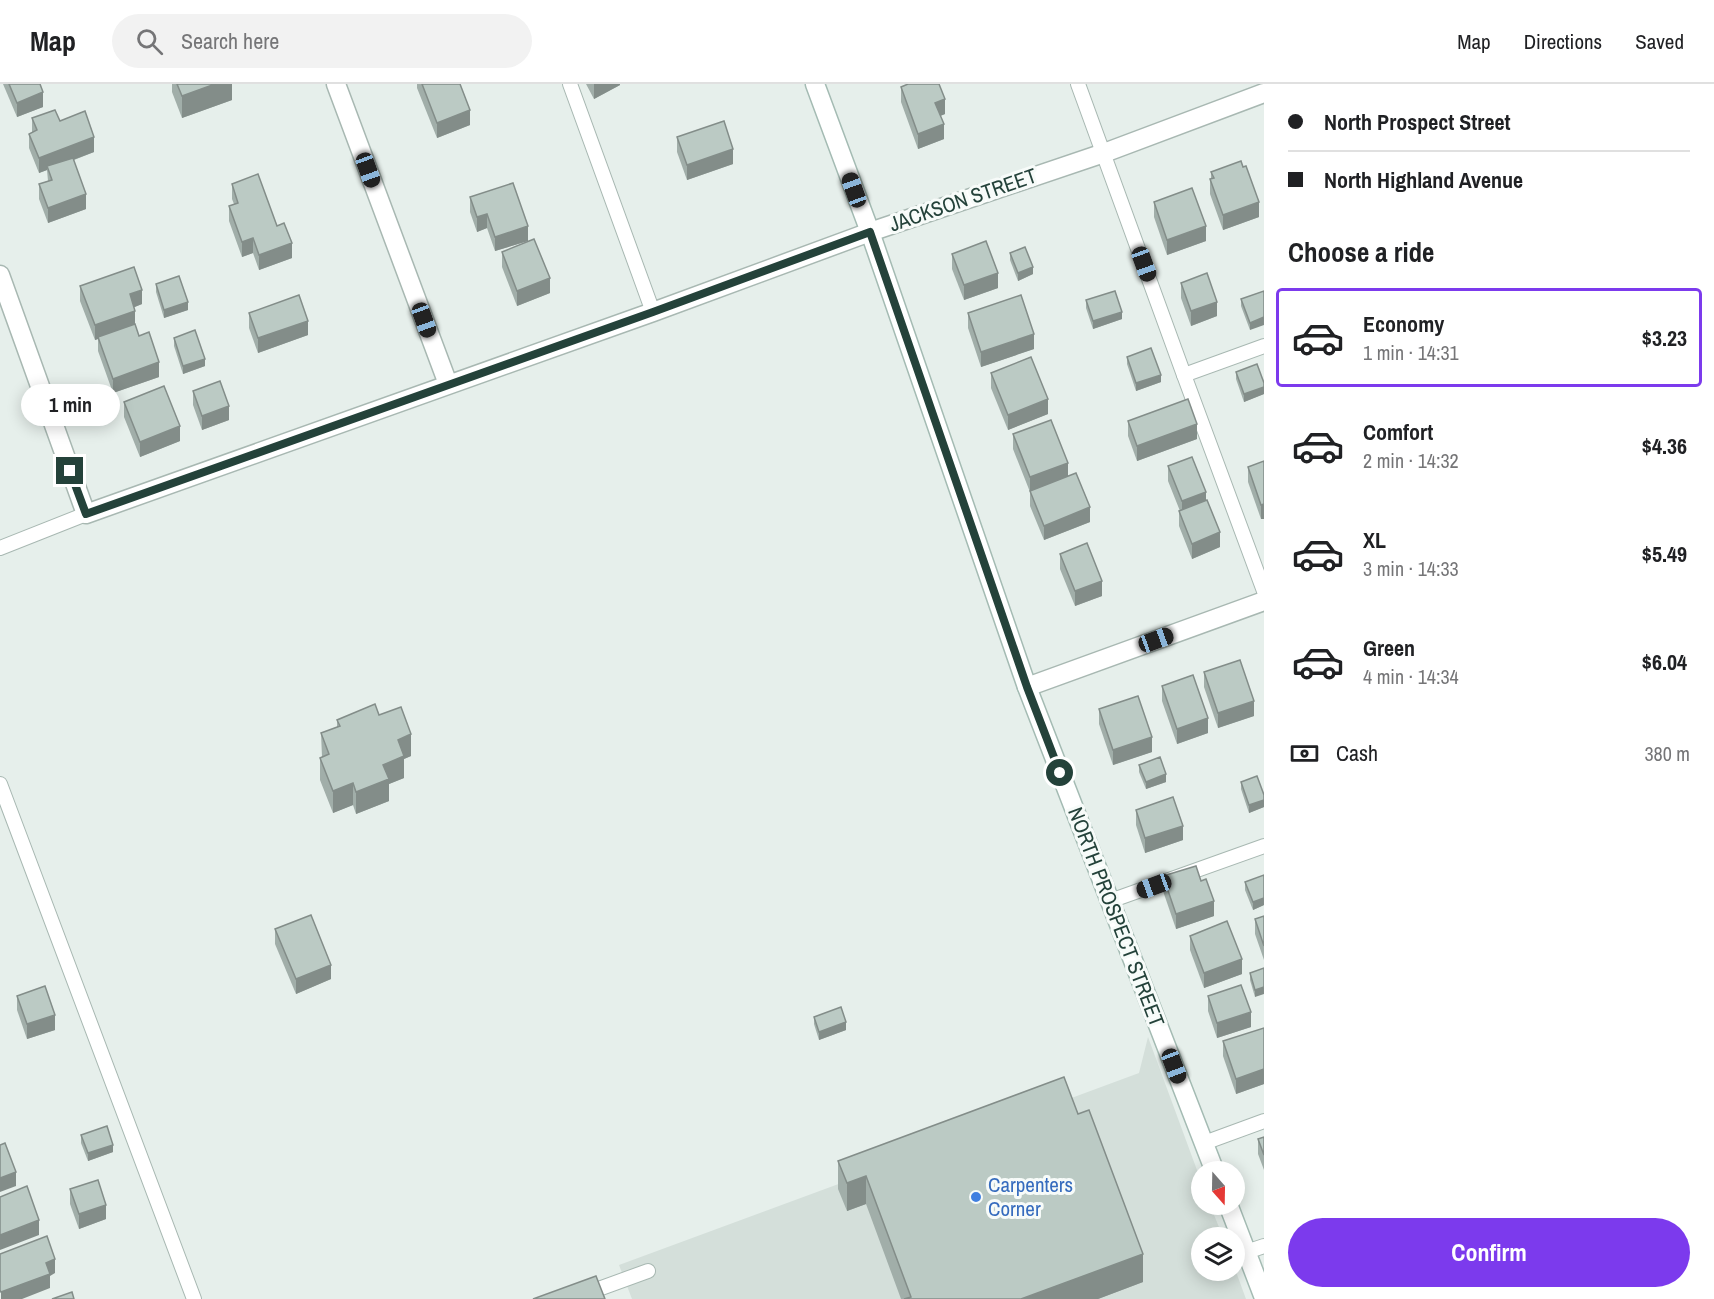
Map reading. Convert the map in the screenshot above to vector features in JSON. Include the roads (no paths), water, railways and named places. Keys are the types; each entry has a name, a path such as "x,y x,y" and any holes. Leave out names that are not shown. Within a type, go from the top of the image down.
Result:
{"street":[{"path":"336,84 448,384"},
{"name":"NORTH PROSPECT STREET","path":"815,84 870,232 1027,687 1211,1161"},
{"name":"JACKSON STREET","path":"86,514 653,312 870,232 1104,153 1264,93"},
{"path":"0,275 86,514"},
{"path":"1027,687 1264,601"},
{"path":"1232,1215 1264,1298"}],"lane":[{"path":"570,84 653,312"},
{"path":"1078,84 1264,591"},
{"path":"1184,375 1264,345"},
{"path":"0,548 86,514"},
{"path":"0,784 194,1299"},
{"path":"1110,901 1264,846"},
{"path":"1204,1143 1264,1121"},
{"path":"1246,1252 1264,1245"},
{"path":"571,1299 648,1271"}],"place":[{"name":"Carpenters Corner","path":"976,1197"}]}
